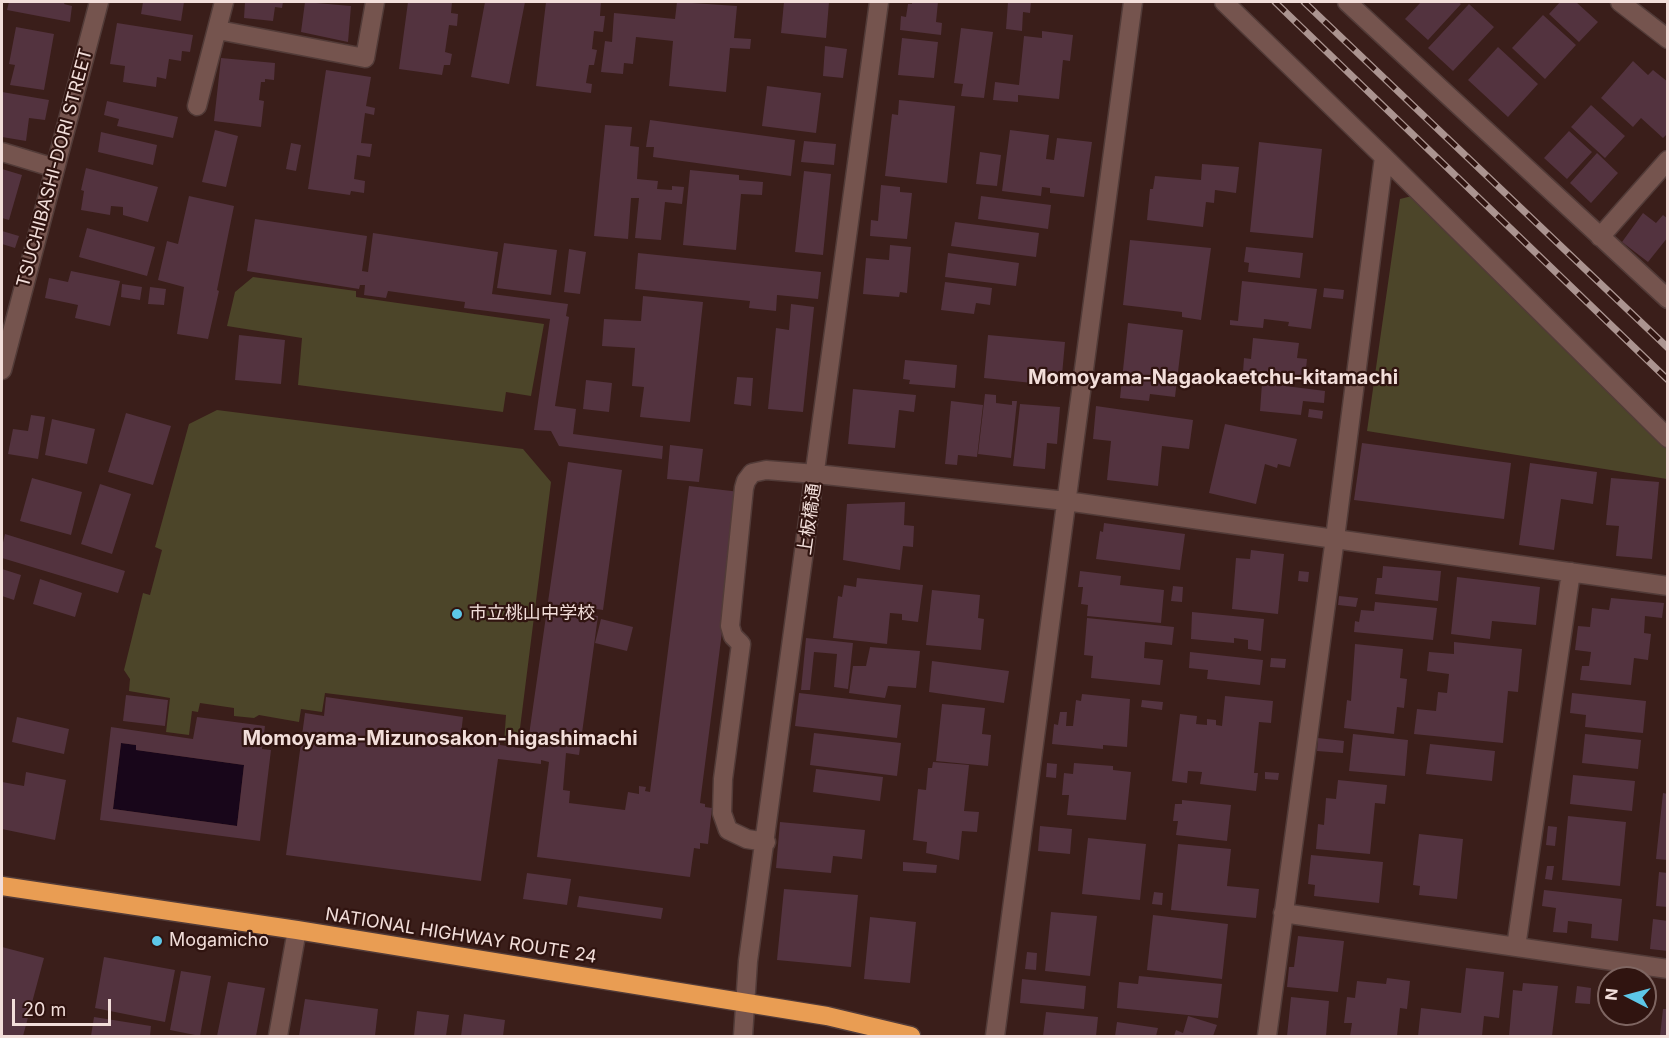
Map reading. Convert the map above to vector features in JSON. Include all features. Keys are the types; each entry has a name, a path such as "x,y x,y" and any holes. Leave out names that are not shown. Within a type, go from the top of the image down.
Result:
{"highway":[{"name":"NATIONAL HIGHWAY ROUTE 24","path":"2,886 297,930 828,1016 911,1036"}],"street":[{"name":"TSUCHIBASHI-DORI STREET","path":"2,370 99,2"},
{"path":"196,106 224,2"},
{"path":"218,30 364,58 375,2"},
{"name":"上板橋通","path":"743,1036 748,962 879,2"},
{"path":"995,1036 1133,2"},
{"path":"1224,2 1668,438"},
{"path":"1347,2 1668,299"},
{"path":"1620,2 1668,39"},
{"path":"2,152 55,168"},
{"path":"1267,1036 1384,157"},
{"path":"1600,237 1668,160"},
{"path":"766,842 747,839 728,830 722,813 723,779 741,644 733,636 730,626 744,488 752,473 766,470 816,474 1066,501 1668,586"},
{"path":"1516,947 1571,572"},
{"path":"1283,913 1668,969"},
{"path":"278,1036 297,930"}],"shaded area":[{"path":"1412,196 1667,448 1667,479 1367,431 1400,199"},
{"path":"253,277 356,291 356,297 544,324 531,396 506,392 503,412 298,385 302,338 227,326 235,292"},
{"path":"217,410 523,449 551,482 518,744 504,743 506,715 325,693 322,712 301,709 299,722 259,715 254,718 234,716 234,708 200,703 198,712 192,711 189,735 166,732 170,698 129,691 130,679 124,670 143,593 150,595 162,550 155,547 189,424"},
{"path":"121,743 136,745 137,750 244,765 237,826 113,809"}],"building":[{"path":"9,2 65,2 64,4 72,6 70,22 7,10"},
{"path":"143,2 184,2 181,21 141,14"},
{"path":"245,2 283,2 282,8 275,7 273,21 244,18"},
{"path":"305,2 351,6 348,42 301,32"},
{"path":"408,2 452,2 451,13 458,14 457,26 449,25 445,52 452,54 450,65 444,65 442,75 399,69"},
{"path":"485,2 525,2 509,84 471,77"},
{"path":"546,2 601,2 600,16 605,16 603,32 594,31 592,49 597,50 594,65 589,65 586,83 592,84 591,93 536,86"},
{"path":"677,2 737,6 734,38 751,39 750,49 730,48 726,92 669,86 673,41 636,37 633,64 624,63 623,74 601,72 605,41 612,42 614,13 675,19"},
{"path":"784,2 829,2 826,38 781,33"},
{"path":"938,2 936,22 942,23 941,35 900,30 901,16 906,17 908,4"},
{"path":"1008,2 1031,2 1030,13 1023,12 1022,31 1006,29"},
{"path":"1421,2 1458,2 1461,4 1428,40 1405,19"},
{"path":"1560,2 1576,2 1598,22 1579,42 1549,14"},
{"path":"1469,4 1494,27 1453,71 1428,48"},
{"path":"1543,15 1576,45 1545,79 1512,48"},
{"path":"117,23 193,35 190,52 182,51 181,61 169,59 166,79 157,77 156,87 123,82 125,66 110,64"},
{"path":"16,27 54,34 44,90 10,85 15,65 9,64"},
{"path":"961,28 993,32 984,98 961,96 963,84 954,83"},
{"path":"1042,31 1073,35 1070,61 1063,60 1059,99 1018,95 1018,102 993,100 995,82 1019,85 1024,36 1042,38"},
{"path":"902,38 938,42 934,78 898,75"},
{"path":"825,46 847,49 843,78 823,76"},
{"path":"1498,47 1538,84 1508,117 1468,80"},
{"path":"221,58 275,63 274,80 265,79 265,82 261,82 259,100 264,101 261,127 214,121"},
{"path":"1633,61 1648,75 1653,70 1668,82 1668,133 1663,138 1641,118 1633,127 1601,98"},
{"path":"326,70 371,77 366,106 375,108 374,115 365,113 361,143 372,144 370,157 357,155 354,179 365,181 364,193 351,191 350,195 308,189"},
{"path":"767,86 821,93 816,133 762,126"},
{"path":"2,92 49,100 45,120 29,118 26,141 2,137"},
{"path":"899,100 955,106 947,183 885,176 892,114 898,115"},
{"path":"107,101 178,117 173,138 117,126 119,119 104,115"},
{"path":"1591,105 1625,136 1605,158 1571,127"},
{"path":"650,120 795,140 791,176 653,157 654,147 646,147"},
{"path":"605,125 632,127 630,146 639,147 637,179 658,181 657,189 672,190 672,186 684,187 682,204 665,202 661,240 635,238 639,198 631,198 628,239 594,236"},
{"path":"215,130 238,136 226,187 202,182"},
{"path":"1010,130 1049,135 1046,159 1054,160 1057,138 1092,142 1084,197 1050,193 1050,188 1042,187 1041,196 1002,191"},
{"path":"1569,131 1592,152 1567,179 1544,158"},
{"path":"101,132 157,145 153,165 98,152"},
{"path":"804,141 836,144 834,165 801,162"},
{"path":"1259,142 1322,149 1313,238 1250,232"},
{"path":"291,143 301,145 296,171 286,169"},
{"path":"980,152 1001,155 997,186 976,184"},
{"path":"1597,153 1618,173 1591,203 1570,183"},
{"path":"1202,164 1239,167 1236,193 1215,190 1214,203 1206,202 1203,227 1147,220 1150,189 1153,189 1155,176 1201,180"},
{"path":"86,168 158,187 148,222 123,215 123,207 111,206 110,215 81,210 84,191 81,190"},
{"path":"2,169 22,175 9,220 2,218"},
{"path":"690,170 739,175 739,180 763,182 762,195 741,194 736,250 683,245"},
{"path":"804,171 831,174 823,255 795,252"},
{"path":"881,185 900,187 900,192 912,193 907,239 870,236 871,220 878,221"},
{"path":"189,196 234,206 208,339 177,334 184,287 158,280 167,241 178,244"},
{"path":"981,196 1051,205 1048,229 978,219"},
{"path":"1643,213 1656,223 1663,215 1668,219 1668,237 1648,262 1622,242"},
{"path":"255,219 367,236 362,271 368,272 373,233 498,252 492,294 568,304 566,316 569,317 555,406 576,409 573,434 663,446 662,459 559,446 551,431 534,430 550,319 464,308 465,302 388,291 386,298 364,295 365,285 360,285 359,289 247,271"},
{"path":"955,222 1039,233 1036,257 951,246"},
{"path":"87,228 155,247 147,276 79,257"},
{"path":"2,231 19,236 15,248 2,244"},
{"path":"1130,240 1211,248 1201,320 1182,317 1182,312 1123,305"},
{"path":"504,243 557,250 551,295 497,288"},
{"path":"890,245 911,247 907,293 900,292 899,297 863,294 866,258 889,260"},
{"path":"1246,247 1303,253 1300,278 1248,272 1249,263 1244,262"},
{"path":"569,249 586,252 580,294 564,292"},
{"path":"638,253 821,272 818,299 777,295 776,311 749,308 750,301 635,289"},
{"path":"948,253 1019,263 1016,286 945,277"},
{"path":"71,271 120,281 110,326 75,318 78,305 45,298 49,278 68,282"},
{"path":"1242,281 1317,289 1311,329 1288,326 1289,322 1264,319 1263,328 1230,325 1230,320 1238,321"},
{"path":"945,282 992,288 990,305 976,303 974,314 941,310"},
{"path":"122,284 142,287 140,300 121,297"},
{"path":"150,287 166,289 164,305 148,304"},
{"path":"1324,288 1344,290 1343,299 1323,297"},
{"path":"643,296 703,302 690,422 640,417 644,387 632,386 635,348 602,346 604,319 641,321"},
{"path":"791,304 814,307 803,412 768,409 776,328 789,330"},
{"path":"1128,323 1183,330 1175,397 1150,394 1149,401 1120,398"},
{"path":"239,335 285,340 281,384 235,380"},
{"path":"988,335 1065,342 1061,386 984,378"},
{"path":"1253,338 1299,343 1297,358 1307,359 1305,379 1243,372 1244,358 1251,359"},
{"path":"905,360 957,365 955,388 909,384 910,380 903,379"},
{"path":"737,377 753,378 751,406 734,404"},
{"path":"586,380 612,383 609,412 583,409"},
{"path":"1262,383 1325,391 1324,403 1303,401 1301,415 1260,411"},
{"path":"853,389 916,395 914,412 899,410 895,448 848,444"},
{"path":"985,394 996,395 996,403 1012,405 1012,401 1017,401 1011,458 978,454"},
{"path":"951,401 983,405 977,457 958,455 957,465 945,464"},
{"path":"1020,404 1060,407 1057,444 1047,443 1045,469 1013,466"},
{"path":"1096,406 1193,420 1189,449 1162,446 1158,486 1107,480 1111,441 1093,439"},
{"path":"1309,409 1323,411 1322,419 1308,417"},
{"path":"126,413 171,426 153,485 108,472"},
{"path":"31,415 45,417 38,459 8,454 13,429 28,431"},
{"path":"52,419 95,429 87,464 45,455"},
{"path":"1225,424 1297,439 1290,467 1278,464 1277,468 1265,464 1256,504 1209,493"},
{"path":"1362,443 1511,463 1504,519 1354,500"},
{"path":"670,445 703,449 699,482 667,479"},
{"path":"568,462 622,470 603,610 563,604 562,612 598,616 579,755 566,753 563,790 570,791 569,803 625,810 628,792 639,794 639,786 646,787 645,791 650,792 689,486 740,492 700,803 712,808 708,844 700,843 700,849 694,848 690,877 537,857 549,762 541,760 541,764 498,759 481,881 286,855 305,713 324,716 326,697 463,717 461,734 500,740 500,745 527,749"},
{"path":"1530,463 1597,472 1593,504 1561,499 1554,550 1519,545"},
{"path":"32,478 82,492 71,535 20,521"},
{"path":"1611,478 1659,482 1652,559 1616,556 1619,526 1606,525"},
{"path":"100,484 131,494 112,554 81,544"},
{"path":"905,502 904,525 914,526 913,547 903,546 900,570 843,560 847,504"},
{"path":"1104,523 1185,534 1180,570 1096,559 1100,531 1103,532"},
{"path":"5,534 125,571 118,593 2,558"},
{"path":"1251,550 1284,554 1278,614 1232,609 1236,558 1250,559"},
{"path":"1383,566 1441,571 1438,601 1375,594 1377,578 1382,578"},
{"path":"2,569 21,575 14,600 2,596"},
{"path":"1080,571 1121,576 1120,585 1164,590 1161,623 1087,616 1088,605 1081,604 1083,587 1078,587"},
{"path":"1299,571 1309,572 1308,582 1298,581"},
{"path":"1457,577 1540,587 1536,625 1492,621 1490,639 1451,634"},
{"path":"857,578 923,585 918,622 902,620 902,614 890,613 887,644 833,638 838,596 842,597 844,585 856,587"},
{"path":"40,579 82,593 75,617 33,604"},
{"path":"1173,586 1183,587 1182,602 1171,601"},
{"path":"932,590 980,595 978,618 984,619 981,650 926,645"},
{"path":"1339,596 1358,598 1356,607 1338,605"},
{"path":"1611,598 1664,603 1662,618 1645,616 1644,633 1651,634 1648,660 1634,658 1631,685 1580,680 1582,666 1589,666 1591,652 1575,650 1578,626 1590,627 1592,608 1609,610"},
{"path":"1375,602 1437,608 1433,640 1354,632 1355,621 1359,622 1361,610 1374,611"},
{"path":"1192,612 1264,619 1261,651 1248,649 1248,640 1234,638 1234,643 1191,639"},
{"path":"1087,618 1174,627 1172,645 1145,642 1144,658 1163,660 1160,685 1091,678 1093,656 1084,655"},
{"path":"601,619 633,627 627,651 595,643"},
{"path":"806,638 853,643 848,689 834,687 837,654 814,652 810,690 801,690"},
{"path":"1454,642 1522,649 1518,692 1508,691 1503,743 1414,734 1417,709 1436,711 1438,692 1447,693 1449,674 1427,671 1429,652 1454,654"},
{"path":"1355,644 1403,649 1400,678 1407,679 1404,708 1397,707 1394,734 1344,728 1347,700 1351,701"},
{"path":"870,647 920,651 916,688 888,686 885,698 849,693 853,666 866,666"},
{"path":"1190,652 1263,660 1260,685 1207,679 1208,670 1189,668"},
{"path":"1271,658 1286,659 1285,668 1270,667"},
{"path":"932,661 1009,671 1004,703 929,692"},
{"path":"799,693 901,705 897,738 795,726"},
{"path":"1572,693 1646,701 1643,733 1585,727 1586,715 1570,713"},
{"path":"1082,694 1130,699 1127,747 1103,745 1103,749 1052,744 1054,724 1058,725 1060,712 1067,712 1066,726 1073,726 1076,700 1081,701"},
{"path":"126,695 168,700 165,726 123,721"},
{"path":"1225,696 1273,701 1271,723 1259,722 1254,773 1258,773 1256,791 1200,784 1202,772 1188,771 1187,783 1172,781 1180,714 1197,716 1196,724 1207,725 1207,719 1216,720 1216,725 1222,726"},
{"path":"1142,700 1163,702 1162,710 1141,707"},
{"path":"942,704 985,708 982,734 991,735 988,766 936,761"},
{"path":"17,717 69,729 64,754 12,742"},
{"path":"197,717 265,726 262,749 271,750 260,841 100,820 111,727 193,739","holes":["121,743 136,745 136,750 244,765 237,826 113,809"]},
{"path":"814,733 901,743 897,776 810,765"},
{"path":"1353,734 1408,740 1405,776 1349,771"},
{"path":"1585,734 1641,740 1638,769 1582,763"},
{"path":"1318,738 1344,741 1343,753 1317,751"},
{"path":"1430,744 1495,751 1492,781 1426,774"},
{"path":"933,762 969,765 964,811 979,812 977,832 962,831 959,860 926,853 927,842 913,840 918,789 926,790 928,768 932,768"},
{"path":"1047,763 1057,764 1056,778 1046,777"},
{"path":"1074,763 1113,766 1113,770 1131,772 1126,820 1067,815 1069,795 1062,795 1064,773 1073,774"},
{"path":"816,769 883,777 880,801 813,792"},
{"path":"26,772 66,780 55,840 2,829 2,782 24,786"},
{"path":"1265,772 1279,773 1278,780 1265,779"},
{"path":"1573,775 1635,781 1632,811 1570,804"},
{"path":"1338,780 1387,785 1385,804 1375,803 1370,854 1316,849 1318,824 1324,825 1326,798 1336,799"},
{"path":"1663,793 1668,794 1668,860 1656,859"},
{"path":"1182,800 1231,805 1227,841 1176,835 1178,821 1173,821 1175,804 1182,804"},
{"path":"1568,816 1626,822 1620,886 1562,880"},
{"path":"780,822 865,830 862,859 833,856 831,873 776,868"},
{"path":"1040,826 1072,829 1070,854 1038,851"},
{"path":"1548,826 1557,827 1555,846 1546,845"},
{"path":"1419,834 1463,839 1457,899 1419,895 1420,886 1413,885"},
{"path":"1088,838 1146,844 1140,900 1082,894"},
{"path":"1178,844 1231,849 1227,886 1259,889 1256,918 1171,910"},
{"path":"1311,855 1383,862 1379,903 1314,896 1315,885 1308,884"},
{"path":"903,862 937,865 936,873 903,871"},
{"path":"1547,866 1554,866 1552,880 1545,879"},
{"path":"1659,872 1668,873 1668,907 1656,906"},
{"path":"527,873 571,879 567,905 523,899"},
{"path":"784,889 858,895 851,967 777,960"},
{"path":"1544,890 1622,899 1618,941 1591,938 1592,924 1568,921 1567,933 1553,932 1556,908 1542,906"},
{"path":"1154,892 1163,893 1162,905 1152,904"},
{"path":"579,896 663,908 661,919 577,907"},
{"path":"1051,912 1097,916 1090,976 1045,971"},
{"path":"1153,915 1228,924 1222,979 1147,970"},
{"path":"870,917 916,922 910,983 864,979"},
{"path":"1653,919 1668,921 1668,951 1650,949"},
{"path":"1298,936 1344,941 1338,992 1287,987 1289,967 1294,967"},
{"path":"2,947 44,958 23,1036 2,1036"},
{"path":"1027,952 1037,953 1036,970 1025,969"},
{"path":"104,957 175,970 165,1022 95,1008"},
{"path":"1466,968 1504,972 1499,1018 1484,1016 1482,1036 1418,1036 1421,1008 1461,1013"},
{"path":"181,971 211,976 200,1036 170,1030"},
{"path":"1139,976 1222,984 1218,1018 1117,1008 1119,982 1138,984"},
{"path":"1387,978 1410,981 1407,1009 1400,1008 1397,1036 1350,1036 1352,1023 1344,1023 1347,997 1355,998 1357,981 1386,984"},
{"path":"1022,979 1086,986 1084,1009 1020,1003"},
{"path":"228,982 265,988 256,1036 217,1036"},
{"path":"1523,983 1558,986 1552,1036 1509,1036 1513,990 1522,991"},
{"path":"1577,986 1591,988 1590,1004 1575,1003"},
{"path":"1291,997 1329,1001 1326,1036 1287,1036"},
{"path":"305,999 378,1009 375,1036 299,1036"},
{"path":"1663,1009 1668,1009 1668,1036 1660,1036"},
{"path":"417,1011 449,1015 446,1036 414,1036"},
{"path":"1046,1012 1098,1017 1096,1036 1043,1036"},
{"path":"464,1014 505,1020 503,1036 461,1036"},
{"path":"1188,1016 1217,1025 1213,1036 1174,1036 1176,1030 1183,1033"},
{"path":"94,1017 151,1026 150,1036 91,1036"},
{"path":"1117,1022 1158,1028 1156,1036 1115,1036"}],"railway":[{"path":"1275,2 1668,380"},
{"path":"1304,2 1668,348"}],"place":[{"name":"市立桃山中学校","path":"457,614"},
{"name":"Mogamicho","path":"157,941"}],"district":[{"name":"Momoyama-Nagaokaetchu-kitamachi","path":"1213,378"},
{"name":"Momoyama-Mizunosakon-higashimachi","path":"440,739"}]}
